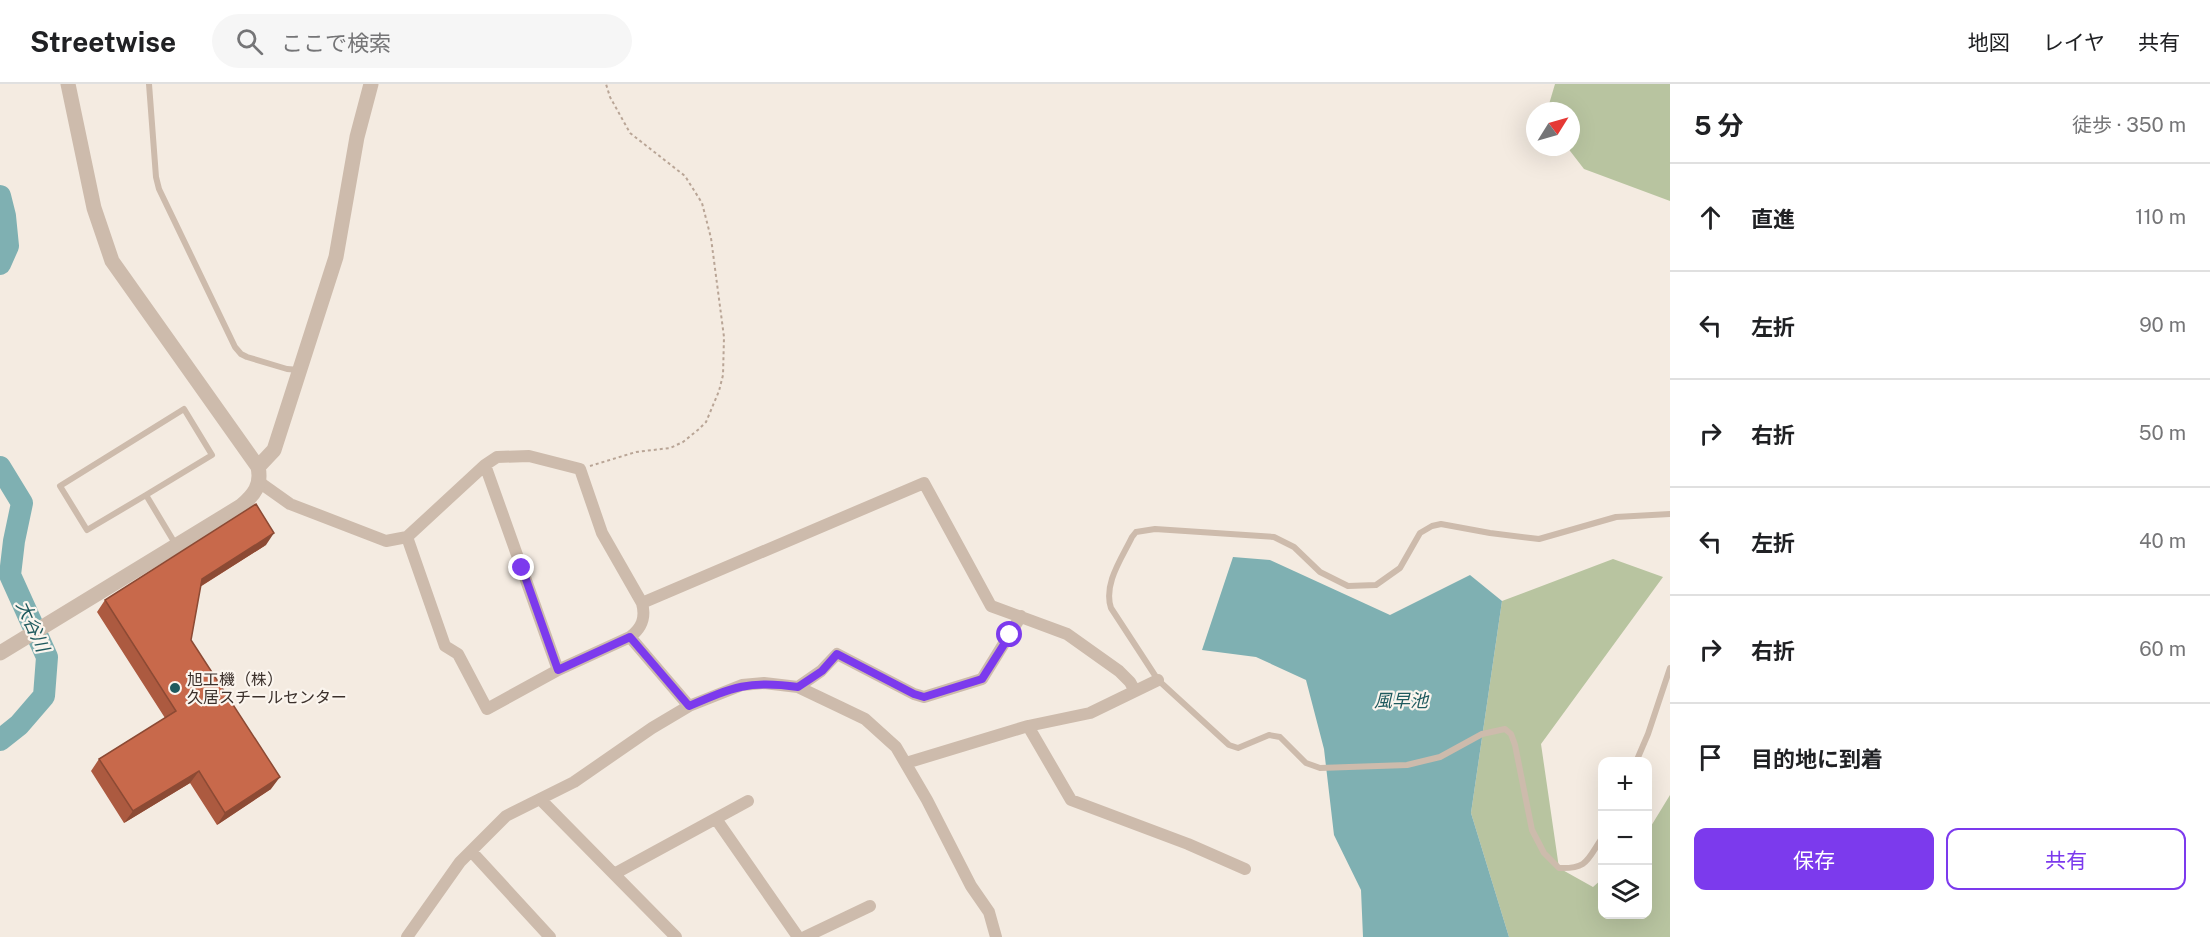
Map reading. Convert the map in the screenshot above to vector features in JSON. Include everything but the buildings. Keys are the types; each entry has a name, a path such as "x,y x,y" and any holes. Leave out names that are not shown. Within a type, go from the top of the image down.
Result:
{"street":[{"path":"68,84 94,208 112,261 258,475 290,504 386,541 406,537 485,465 497,457 529,456 580,469 602,533 642,603 645,612 640,629 630,637 558,670 487,708 458,654 445,646 406,537"},
{"path":"0,653 177,546 241,506 252,496 258,475 274,450 336,257 357,137 371,84"},
{"path":"485,465 558,670"},
{"path":"642,603 924,483 992,606 1067,634 1119,670 1135,691"},
{"path":"798,687 822,671 837,654 924,697 969,684 982,679 1021,616"},
{"path":"630,637 689,706"},
{"path":"906,763 1028,726 1090,713 1158,680"},
{"path":"407,937 471,850 506,816 574,782 652,728 689,706 742,685 764,683 798,687 865,719 896,747 971,886 989,912 996,937"},
{"path":"1028,726 1071,801 1188,844 1245,869"},
{"path":"540,799 676,937"},
{"path":"614,874 748,801"},
{"path":"716,819 798,937"},
{"path":"471,850 550,937"},
{"path":"805,937 870,906"}],"lane":[{"path":"148,84 159,189 235,346 241,354 247,357 287,369 301,370"},
{"path":"184,409 212,455 146,495 87,530 60,486 184,409"},
{"path":"146,495 177,546"},
{"path":"1598,844 1584,864 1576,868 1559,868 1544,853 1532,830 1515,745 1511,734 1505,729 1482,734 1440,757 1407,765 1320,768 1306,763 1280,736 1269,735 1238,748 1229,745 1158,680 1111,608 1108,599 1110,583 1136,532 1155,529 1274,537 1294,547 1320,572 1348,586 1376,585 1400,568 1420,533 1432,526 1441,524 1539,539 1616,517 1670,514"},
{"path":"1638,757 1670,668"}],"path":[{"path":"580,469 636,452 669,447 683,442 706,422 723,375 724,337 711,238 702,202 685,176 630,133 610,97 606,84"}],"green space":[{"path":"1555,84 1670,84 1670,201 1584,169 1574,156 1580,156 1580,102 1550,102"},
{"path":"1613,559 1663,577 1541,744 1559,868 1593,887 1598,883 1598,919 1652,919 1652,824 1670,795 1670,937 1509,937 1471,813 1502,601"}],"water":[{"name":"風早池","path":"1233,557 1270,560 1390,615 1470,575 1502,601 1471,813 1509,937 1363,937 1361,890 1334,835 1324,749 1306,680 1256,657 1202,650"}],"waterway":[{"name":"大谷川","path":"0,196 8,246 0,264"},
{"name":"大谷川","path":"0,467 22,503 10,575 47,657 44,696 19,725 0,740"}],"place":[{"name":"旭工機（株） 久居スチールセンター","path":"175,688"}],"route":[{"path":"522,568 558,670 630,637 689,706 742,685 764,683 798,687 822,671 837,654 924,697 982,679 1010,635"}]}
